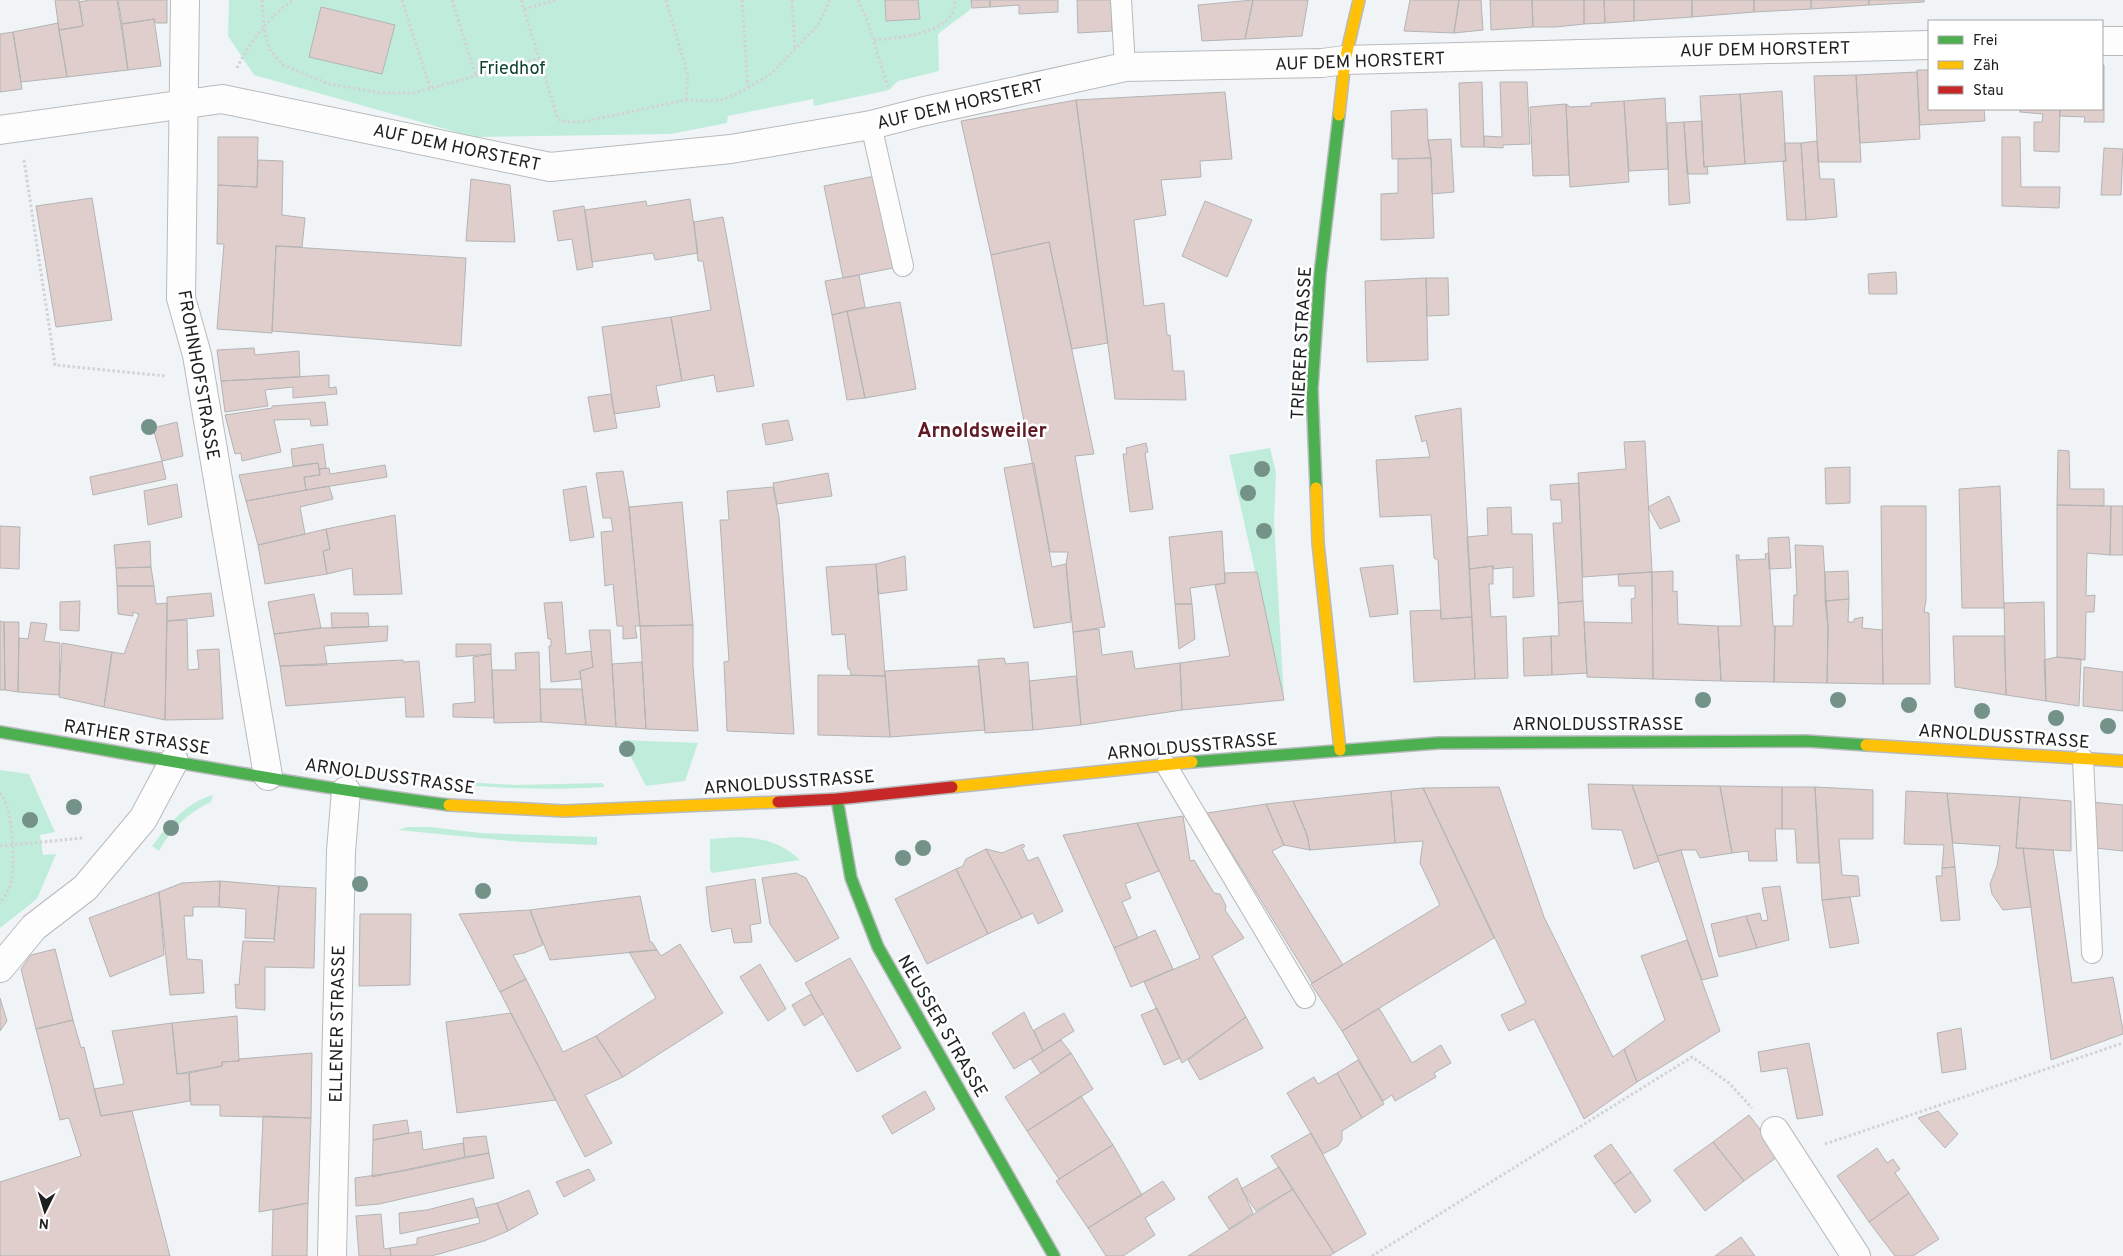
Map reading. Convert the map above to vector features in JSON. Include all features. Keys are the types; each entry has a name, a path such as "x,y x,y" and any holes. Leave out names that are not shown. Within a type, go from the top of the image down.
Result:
{"main road":[{"name":"TRIERER STRASSE","path":"1340,750 1318,543 1312,389 1320,274 1345,60 1358,0"},
{"name":"RATHER STRASSE","path":"0,732 268,776"},
{"name":"ARNOLDUSSTRASSE","path":"268,776 346,792 458,806 564,811 837,799 1166,765 1340,750 1458,743 1806,742 2123,761"},
{"name":"NEUSSER STRASSE","path":"837,799 851,878 878,947 1054,1256"}],"street":[{"name":"FROHNHOFSTRASSE","path":"185,0 181,298 197,354 268,776"},
{"path":"2103,41 2123,41"},
{"name":"AUF DEM HORSTERT","path":"10,129 222,99 550,167 731,149 871,125 1125,66 1322,63 1345,60 1928,45"},
{"path":"0,968 34,927 85,888 143,819 174,762"},
{"name":"ELLENER STRASSE","path":"332,1256 341,851 346,792"},
{"path":"1775,1131 1856,1256"}],"lane":[{"path":"1121,0 1125,66"},
{"path":"871,125 903,266"},
{"path":"2083,758 2092,953"},
{"path":"1166,765 1305,998"}],"path":[{"path":"262,0 264,29 270,50 283,65 321,81 382,93 414,93 540,58"},
{"path":"243,56 279,9 293,0"},
{"path":"402,0 430,88"},
{"path":"452,0 476,76"},
{"path":"521,0 558,118 566,122 581,122 686,100 721,100 770,74 818,25 830,0"},
{"path":"524,9 556,0"},
{"path":"666,0 688,76 686,100"},
{"path":"742,0 748,87"},
{"path":"792,0 795,50"},
{"path":"858,0 874,40 889,90"},
{"path":"874,40 903,38 933,30 951,15 955,0"},
{"path":"10,129 54,365 201,379"},
{"path":"0,793 3,795 8,810 13,866 10,886 0,904"},
{"path":"0,846 44,841"},
{"path":"1819,1146 2123,1044"},
{"path":"1372,1256 1692,1057 1729,1083 1775,1131"}],"green space":[{"name":"Friedhof","path":"229,0 971,0 971,9 938,34 939,71 898,81 889,90 814,106 813,99 728,116 727,123 671,134 474,137 254,75 228,36"},
{"path":"1270,448 1276,472 1274,521 1284,700 1229,455"},
{"path":"622,740 698,743 685,781 646,786"},
{"path":"366,769 451,781 515,785 602,783 605,787 545,789 485,787 396,777 366,772"},
{"path":"0,770 29,774 55,832 40,835 43,855 56,854 37,899 0,928"},
{"path":"213,795 211,802 188,816 174,829 159,851 152,846 178,815 194,803"},
{"path":"408,827 430,827 481,833 597,837 597,845 521,842 398,830"},
{"path":"738,837 772,842 786,849 800,860 712,873 710,870 710,839"}],"building":[{"path":"55,0 79,0 83,26 59,30"},
{"path":"117,0 128,70 67,77 59,30 83,26 79,2"},
{"path":"118,0 167,0 167,23 156,23 154,19 122,24"},
{"path":"885,0 918,0 920,19 886,21"},
{"path":"971,0 990,0 990,7 972,8"},
{"path":"990,0 1058,0 1058,12 1019,14 1019,5 990,7"},
{"path":"1077,0 1111,0 1112,31 1078,33"},
{"path":"1253,0 1245,39 1202,41 1198,5"},
{"path":"1253,0 1308,0 1302,36 1245,39"},
{"path":"1410,0 1459,0 1454,33 1404,31"},
{"path":"1459,0 1481,0 1483,30 1454,33"},
{"path":"1490,0 1532,0 1533,27 1491,30"},
{"path":"1532,0 1584,0 1584,24 1533,27"},
{"path":"1584,0 1604,0 1605,23 1584,24"},
{"path":"1604,0 1634,0 1634,21 1605,23"},
{"path":"1634,0 1692,0 1692,17 1634,21"},
{"path":"1692,0 1754,0 1754,12 1692,17"},
{"path":"1754,0 1811,0 1811,9 1754,12"},
{"path":"1811,0 1869,0 1869,5 1811,9"},
{"path":"1869,0 1924,0 1924,2 1869,5"},
{"path":"321,7 395,25 382,74 309,57"},
{"path":"154,19 161,66 128,70 122,24"},
{"path":"58,23 67,77 21,82 13,32"},
{"path":"13,32 22,89 0,92 0,34"},
{"path":"2104,65 2104,122 2084,122 2085,117 2060,116 2060,110 2103,110"},
{"path":"1917,70 1928,70 1928,110 1984,110 1985,121 1920,125"},
{"path":"1917,72 1920,139 1860,143 1856,75"},
{"path":"1856,75 1861,162 1818,162 1814,76"},
{"path":"1482,82 1484,147 1461,147 1459,83"},
{"path":"1500,82 1527,82 1530,144 1503,145 1503,148 1484,147 1484,136 1502,137"},
{"path":"1782,91 1786,161 1745,164 1740,94"},
{"path":"1225,92 1232,159 1200,161 1201,177 1161,180 1166,215 1134,220 1144,306 1164,303 1167,335 1170,335 1173,371 1184,371 1186,400 1115,399 1076,100"},
{"path":"1740,94 1745,164 1704,167 1700,96"},
{"path":"1665,98 1668,169 1629,171 1624,101"},
{"path":"1076,100 1108,343 1072,349 1049,242 991,255 961,121"},
{"path":"1624,101 1629,182 1570,187 1566,104 1569,107 1591,106 1591,103"},
{"path":"1566,104 1569,175 1533,176 1530,107"},
{"path":"1427,109 1428,140 1431,158 1392,159 1391,111"},
{"path":"2020,110 2060,110 2059,152 2034,151 2034,122 2042,122 2043,114 2020,112"},
{"path":"1702,121 1704,167 1707,166 1708,174 1687,174 1684,122"},
{"path":"1684,122 1690,203 1669,205 1667,123"},
{"path":"218,137 258,137 257,187 218,185"},
{"path":"2002,137 2020,137 2021,187 2060,187 2059,208 2002,206"},
{"path":"1451,139 1454,192 1432,194 1431,158 1428,140"},
{"path":"1817,141 1820,179 1834,179 1837,217 1806,220 1801,143"},
{"path":"1784,143 1801,143 1806,220 1787,220 1783,161 1786,161"},
{"path":"2104,148 2123,149 2121,195 2101,195"},
{"path":"1431,158 1434,238 1381,240 1381,194 1398,193 1398,159"},
{"path":"258,160 283,161 282,215 305,218 302,247 276,246 272,333 217,329 224,244 217,244 218,185 257,187"},
{"path":"875,176 893,268 843,278 824,186"},
{"path":"471,179 510,185 515,242 466,241"},
{"path":"92,198 112,320 56,327 36,206"},
{"path":"690,199 698,253 655,260 653,253 592,262 585,210 646,201 647,206"},
{"path":"1205,201 1252,220 1227,277 1182,256"},
{"path":"584,206 593,267 577,270 572,239 558,241 553,211"},
{"path":"723,217 754,386 717,392 714,375 682,381 671,317 711,310 703,261 698,261 694,222"},
{"path":"1049,242 1094,454 1075,456 1105,627 1073,632 1066,564 1068,552 1050,552 991,255"},
{"path":"276,246 466,258 461,346 272,331"},
{"path":"1896,272 1897,294 1869,294 1868,274"},
{"path":"859,275 865,307 832,315 825,281"},
{"path":"1426,278 1428,360 1367,362 1365,281"},
{"path":"1426,278 1448,278 1449,315 1427,316"},
{"path":"900,302 916,389 865,398 847,311"},
{"path":"847,311 865,398 847,400 832,315"},
{"path":"671,317 682,381 656,386 660,407 614,414 602,327"},
{"path":"254,348 255,355 299,351 300,377 221,381 217,350"},
{"path":"329,375 329,388 336,387 337,394 293,398 293,387 265,390 268,406 225,412 221,381"},
{"path":"611,394 617,428 594,432 588,397"},
{"path":"325,402 328,425 311,426 310,419 274,420 281,452 242,461 241,453 235,454 225,415 272,408 272,406"},
{"path":"1461,408 1472,617 1441,619 1438,560 1434,558 1431,515 1380,517 1376,460 1430,457 1426,440 1422,442 1415,416"},
{"path":"788,420 793,440 766,445 762,424"},
{"path":"177,422 183,456 162,461 153,428"},
{"path":"1645,441 1652,572 1583,577 1578,473 1626,469 1624,442"},
{"path":"1146,443 1148,452 1145,453 1153,509 1130,512 1123,454 1127,454 1126,448"},
{"path":"323,444 326,468 319,469 318,463 293,466 291,449"},
{"path":"2058,450 2069,451 2070,489 2104,489 2104,506 2057,505"},
{"path":"162,461 166,479 93,495 90,477"},
{"path":"318,463 320,475 304,477 306,490 246,501 239,475"},
{"path":"1034,463 1052,567 1066,564 1071,622 1034,628 1004,468"},
{"path":"385,465 387,477 306,490 304,477 320,475 319,469 329,468 330,474"},
{"path":"1850,467 1850,503 1826,504 1825,468"},
{"path":"623,471 629,507 640,626 635,626 637,638 623,639 623,626 617,626 613,584 605,586 601,532 613,531 611,518 603,518 596,473"},
{"path":"828,473 832,496 777,504 773,483"},
{"path":"1579,483 1583,601 1558,603 1553,523 1562,523 1561,500 1551,500 1550,485"},
{"path":"177,484 182,517 148,525 144,491"},
{"path":"329,486 333,499 300,507 305,534 258,545 246,501"},
{"path":"586,486 594,537 570,541 563,490"},
{"path":"2000,486 2004,608 1962,608 1959,489"},
{"path":"773,487 779,517 794,734 727,731 724,662 729,661 720,520 729,520 727,491"},
{"path":"1669,496 1680,521 1660,529 1648,507"},
{"path":"682,502 693,625 640,626 629,507"},
{"path":"2057,505 2111,506 2110,555 2087,553 2086,596 2095,595 2094,612 2086,612 2085,660 2057,657"},
{"path":"1881,506 1926,506 1926,600 1924,612 1929,613 1930,684 1883,684"},
{"path":"2111,506 2123,506 2123,555 2110,555"},
{"path":"1511,507 1512,534 1532,534 1534,596 1513,598 1513,567 1493,569 1493,566 1469,569 1467,537 1488,535 1487,508"},
{"path":"395,515 402,594 354,595 352,568 327,574 323,551 330,549 326,529"},
{"path":"0,526 20,527 19,569 0,568"},
{"path":"326,529 330,549 323,551 327,574 265,584 258,545"},
{"path":"1222,531 1225,583 1190,588 1192,604 1175,604 1169,537"},
{"path":"1789,537 1791,568 1769,569 1768,538"},
{"path":"150,541 151,567 116,568 114,545"},
{"path":"1795,545 1823,546 1828,627 1827,683 1774,682 1775,626 1793,626 1794,595 1797,595"},
{"path":"1769,553 1773,626 1775,626 1774,682 1721,681 1718,626 1741,626 1736,555 1739,555 1739,560 1766,559 1765,554"},
{"path":"905,556 907,590 878,594 876,564"},
{"path":"876,564 885,676 851,675 850,669 848,669 845,634 832,635 826,567"},
{"path":"1393,565 1398,614 1370,617 1360,568"},
{"path":"1493,566 1493,584 1489,584 1491,617 1506,616 1508,678 1475,679 1469,569"},
{"path":"151,567 154,586 117,586 116,568"},
{"path":"1673,571 1673,592 1677,591 1678,624 1718,626 1721,681 1653,679 1652,572"},
{"path":"1848,571 1849,599 1825,601 1825,572"},
{"path":"1257,572 1284,700 1182,710 1180,663 1230,656 1215,585 1225,583 1225,573"},
{"path":"1652,572 1653,679 1587,677 1584,622 1632,623 1631,599 1635,598 1635,586 1619,586 1618,574"},
{"path":"117,586 154,586 156,604 167,603 165,720 104,707 112,652 124,654 139,614 133,612 133,616 118,614"},
{"path":"211,593 214,616 167,621 167,597"},
{"path":"314,594 321,628 274,634 268,602"},
{"path":"1849,599 1848,622 1854,622 1854,619 1863,617 1862,628 1882,630 1883,684 1827,683 1828,627 1825,601"},
{"path":"80,601 79,631 60,630 60,602"},
{"path":"1583,601 1587,673 1552,675 1551,636 1559,636 1558,603"},
{"path":"562,602 566,654 591,651 593,667 580,671 581,679 551,682 549,646 551,646 551,639 548,639 544,603"},
{"path":"2044,602 2046,701 2006,695 2004,603"},
{"path":"1175,604 1192,604 1195,639 1179,649"},
{"path":"1441,610 1441,619 1472,617 1475,679 1414,682 1410,611"},
{"path":"331,613 368,613 369,627 332,628"},
{"path":"187,620 188,670 199,669 197,650 219,649 223,719 165,720 167,621"},
{"path":"0,621 4,622 5,690 0,690"},
{"path":"4,622 19,622 18,692 5,690"},
{"path":"31,622 47,624 44,641 60,643 59,695 18,692 19,638 28,639"},
{"path":"693,625 693,666 698,731 646,729 640,626"},
{"path":"388,626 387,641 324,646 327,665 280,666 274,634 321,628"},
{"path":"1099,629 1102,655 1132,651 1135,669 1180,663 1182,710 1081,725 1073,632"},
{"path":"589,630 610,630 616,727 586,725 580,671 593,667"},
{"path":"1551,636 1552,675 1524,676 1523,638"},
{"path":"1953,636 2004,636 2006,695 1955,687"},
{"path":"62,643 112,652 104,707 59,697"},
{"path":"456,644 491,644 491,654 456,657"},
{"path":"539,652 541,722 494,723 492,670 516,670 515,653"},
{"path":"491,654 494,718 453,717 453,704 475,702 473,657"},
{"path":"2057,657 2081,659 2079,706 2046,701 2044,660"},
{"path":"1004,658 1006,664 1028,662 1033,730 985,733 978,660"},
{"path":"403,660 403,662 419,661 424,717 406,717 405,697 286,706 280,666"},
{"path":"642,662 646,729 616,727 612,664"},
{"path":"979,666 985,730 890,737 885,671"},
{"path":"2084,667 2123,672 2123,711 2083,706"},
{"path":"818,675 885,676 890,737 818,735"},
{"path":"1076,676 1081,725 1033,730 1029,681"},
{"path":"540,689 582,689 586,725 541,722"},
{"path":"1588,784 1632,785 1659,861 1634,869 1622,830 1592,829"},
{"path":"1632,785 1720,786 1732,853 1700,858 1696,850 1681,850 1657,856"},
{"path":"1720,786 1782,787 1782,829 1775,829 1777,861 1749,861 1748,851 1732,853"},
{"path":"1499,787 1544,917 1613,1057 1624,1049 1637,1082 1584,1119 1534,1019 1509,1031 1501,1015 1526,1003 1423,788"},
{"path":"1782,787 1815,787 1819,863 1797,863 1795,829 1782,829"},
{"path":"1815,787 1873,790 1873,839 1839,839 1842,875 1858,876 1860,896 1822,900"},
{"path":"1423,788 1494,938 1342,1031 1311,984 1440,905 1420,863 1423,841 1395,843 1391,791"},
{"path":"1391,791 1395,843 1310,850 1307,835 1293,801"},
{"path":"1906,791 1947,793 1955,867 1942,868 1944,845 1904,844"},
{"path":"1947,793 2020,797 2016,848 2023,848 2031,907 2003,910 1992,894 1990,884 1997,866 2000,846 1953,843"},
{"path":"2020,797 2071,801 2071,851 2016,848"},
{"path":"1293,801 1307,835 1310,850 1284,845 1266,804"},
{"path":"2091,802 2123,805 2123,851 2095,848"},
{"path":"1266,804 1284,845 1272,851 1343,965 1312,983 1207,813"},
{"path":"1183,816 1190,861 1194,860 1214,893 1220,894 1226,906 1225,910 1244,938 1212,956 1246,1017 1182,1063 1144,982 1200,958 1137,823"},
{"path":"1137,823 1159,871 1125,884 1131,898 1122,902 1138,938 1114,948 1063,835"},
{"path":"1023,844 1025,846 1022,848 1028,861 1038,857 1063,911 1038,924 1033,913 1022,918 986,849 1002,853"},
{"path":"2023,848 2053,850 2072,983 2113,977 2123,1030 2123,1034 2051,1060"},
{"path":"986,849 1022,918 988,934 956,869 963,866 966,859"},
{"path":"1681,850 1718,976 1702,980 1657,856"},
{"path":"1955,867 1960,920 1941,921 1936,876 1942,876 1942,868"},
{"path":"956,869 988,934 927,964 895,899"},
{"path":"796,873 806,878 839,938 796,962 770,924 762,878"},
{"path":"755,879 761,923 750,925 752,942 734,943 731,928 712,932 706,887"},
{"path":"220,881 219,907 193,907 193,916 184,916 187,959 202,960 204,993 170,995 159,892 182,883"},
{"path":"220,881 279,886 274,939 245,938 246,909 219,907"},
{"path":"279,886 316,888 314,968 265,967 265,1010 236,1008 235,984 239,985 243,941 274,942"},
{"path":"1780,886 1789,940 1757,948 1746,916 1760,913 1762,921 1768,920 1762,888"},
{"path":"159,892 164,955 110,977 89,918"},
{"path":"640,896 650,942 652,942 657,950 550,960 530,910"},
{"path":"1850,897 1859,943 1830,948 1822,900"},
{"path":"530,910 543,945 524,953 513,955 526,979 500,992 459,914"},
{"path":"360,914 411,914 410,985 359,986"},
{"path":"1746,916 1757,948 1719,957 1711,924"},
{"path":"1155,930 1173,969 1131,987 1114,948"},
{"path":"1687,940 1720,1031 1637,1082 1624,1049 1665,1020 1641,956"},
{"path":"680,944 723,1013 623,1077 596,1036 656,998 629,952 657,950 661,956"},
{"path":"55,949 73,1020 36,1029 21,969 31,955"},
{"path":"850,958 901,1048 857,1072 805,983"},
{"path":"760,964 786,1009 768,1021 740,977"},
{"path":"526,979 563,1052 596,1036 623,1077 585,1095 612,1143 585,1157 500,992"},
{"path":"811,994 823,1014 804,1026 792,1005"},
{"path":"0,998 7,1021 0,1031"},
{"path":"1157,1008 1180,1058 1164,1065 1141,1015"},
{"path":"1379,1008 1412,1063 1441,1045 1451,1063 1434,1073 1436,1077 1395,1101 1392,1095 1383,1101 1342,1031"},
{"path":"1024,1012 1043,1051 1014,1069 992,1033"},
{"path":"511,1013 556,1100 457,1113 446,1022"},
{"path":"1064,1013 1074,1031 1043,1051 1034,1030"},
{"path":"237,1016 239,1061 222,1062 222,1066 177,1074 172,1023"},
{"path":"1246,1017 1263,1048 1200,1080 1188,1060"},
{"path":"73,1020 81,1048 84,1047 101,1116 132,1111 170,1256 0,1256 0,1182 81,1156 69,1118 60,1120 36,1029"},
{"path":"172,1023 177,1074 189,1073 190,1101 101,1116 94,1089 124,1084 112,1031"},
{"path":"1961,1028 1966,1069 1942,1073 1937,1033"},
{"path":"1061,1040 1071,1053 1041,1074 1031,1059"},
{"path":"1809,1043 1823,1115 1797,1119 1787,1068 1761,1072 1758,1052"},
{"path":"312,1053 311,1118 220,1116 220,1105 191,1105 189,1073 222,1066 222,1062 239,1061 239,1059"},
{"path":"1071,1053 1093,1089 1027,1131 1005,1097"},
{"path":"1358,1060 1384,1104 1362,1118 1337,1073"},
{"path":"1337,1073 1362,1118 1342,1131 1342,1140 1338,1146 1323,1154 1287,1093 1314,1077 1318,1084"},
{"path":"925,1091 935,1109 892,1134 882,1116"},
{"path":"1081,1096 1113,1145 1059,1179 1027,1131"},
{"path":"1938,1111 1958,1134 1945,1148 1918,1118"},
{"path":"1749,1115 1780,1155 1744,1181 1713,1142"},
{"path":"263,1116 311,1118 308,1203 259,1212"},
{"path":"407,1120 409,1133 373,1140 373,1125"},
{"path":"421,1131 423,1150 463,1143 465,1157 372,1177 373,1140"},
{"path":"1311,1133 1366,1234 1334,1253 1271,1156"},
{"path":"486,1136 489,1153 465,1157 463,1138"},
{"path":"1713,1142 1744,1181 1705,1211 1674,1170"},
{"path":"1611,1144 1631,1172 1614,1184 1594,1156"},
{"path":"1113,1145 1142,1195 1088,1228 1056,1181"},
{"path":"1877,1148 1887,1163 1893,1159 1900,1169 1895,1173 1909,1193 1869,1222 1837,1176"},
{"path":"489,1153 494,1178 379,1204 356,1206 355,1178 404,1171"},
{"path":"1279,1167 1293,1189 1256,1211 1241,1189"},
{"path":"589,1169 595,1180 564,1197 556,1182"},
{"path":"1631,1172 1651,1201 1635,1213 1614,1184"},
{"path":"1237,1178 1253,1213 1229,1229 1208,1197"},
{"path":"1163,1181 1175,1199 1145,1218 1155,1235 1123,1256 1106,1256 1088,1228"},
{"path":"1293,1189 1334,1253 1330,1256 1188,1256"},
{"path":"529,1190 538,1214 508,1231 497,1203"},
{"path":"1909,1193 1939,1239 1913,1256 1895,1256 1869,1222"},
{"path":"473,1198 478,1217 400,1234 399,1213 427,1210"},
{"path":"308,1203 307,1256 272,1256 273,1210"},
{"path":"497,1203 508,1231 484,1241 430,1256 391,1256 390,1248 417,1244 417,1238 480,1223 476,1208"},
{"path":"381,1214 384,1249 390,1248 391,1256 359,1256 356,1216"},
{"path":"1741,1237 1755,1256 1715,1256"}],"traffic: fast":[{"path":"1316,488 1312,389 1320,274 1339,115"},
{"path":"0,732 280,780 449,805"},
{"path":"1192,762 1438,743 1806,741 1866,745"},
{"path":"837,799 851,878 878,947 1054,1256"}],"traffic: slow":[{"path":"1339,115 1345,60 1359,0"},
{"path":"1316,488 1318,543 1340,750"},
{"path":"1866,745 2123,761"},
{"path":"952,787 1192,762"},
{"path":"449,805 564,811 778,802"}],"traffic: jam":[{"path":"778,802 837,799 952,787"}],"district":[{"name":"Arnoldsweiler","path":"982,430"}]}
